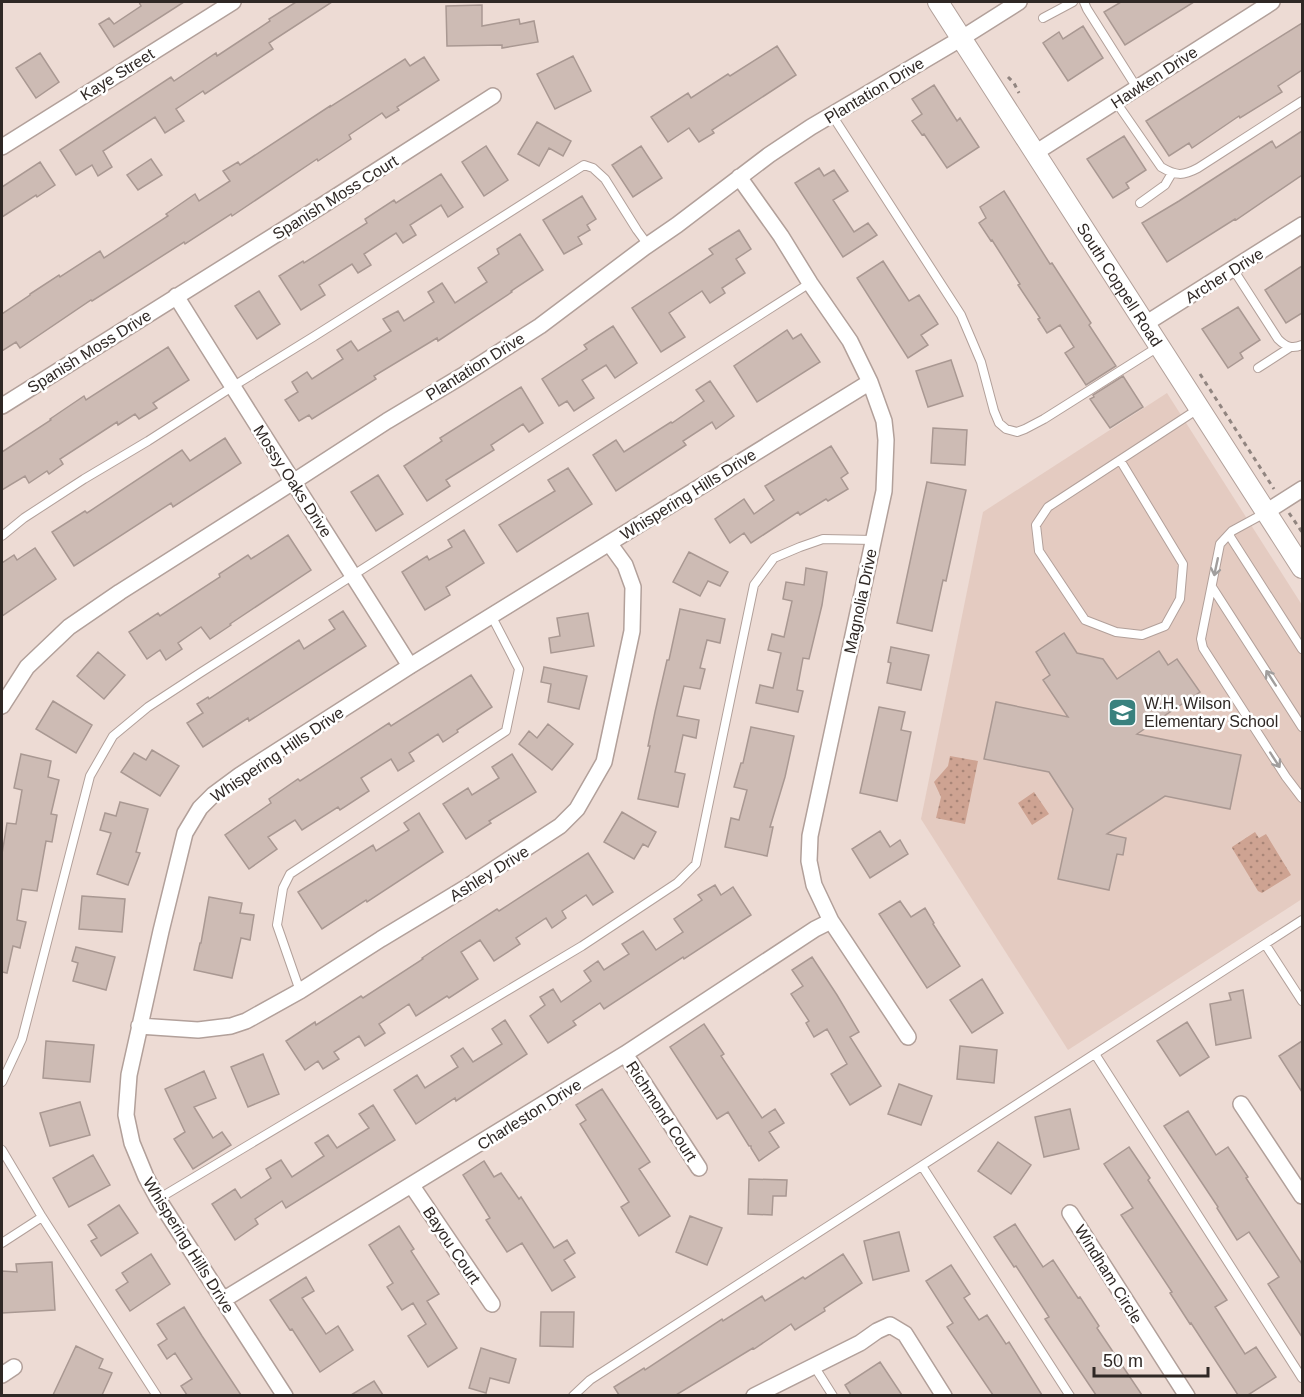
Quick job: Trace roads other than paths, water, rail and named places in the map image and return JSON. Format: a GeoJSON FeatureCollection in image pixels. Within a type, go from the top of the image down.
{"type":"FeatureCollection","features":[{"type":"Feature","properties":{"kind":"street","name":"Kaye Street"},"geometry":{"type":"LineString","coordinates":[[2,147],[233,2]]}},
{"type":"Feature","properties":{"kind":"street","name":"South Coppell Road"},"geometry":{"type":"LineString","coordinates":[[938,2],[1302,568]]}},
{"type":"Feature","properties":{"kind":"street","name":"Plantation Drive"},"geometry":{"type":"LineString","coordinates":[[2,706],[27,667],[69,627],[387,421],[540,326],[769,155],[1019,2]]}},
{"type":"Feature","properties":{"kind":"street","name":"Hawken Drive"},"geometry":{"type":"LineString","coordinates":[[1035,153],[1272,2]]}},
{"type":"Feature","properties":{"kind":"street","name":"Spanish Moss Court"},"geometry":{"type":"LineString","coordinates":[[176,296],[493,96]]}},
{"type":"Feature","properties":{"kind":"street","name":"Magnolia Drive"},"geometry":{"type":"LineString","coordinates":[[739,177],[781,236],[849,341],[870,382],[884,421],[886,440],[884,491],[810,836],[809,861],[814,885],[831,921],[908,1036]]}},
{"type":"Feature","properties":{"kind":"street","name":"Archer Drive"},"geometry":{"type":"LineString","coordinates":[[1145,324],[1302,225]]}},
{"type":"Feature","properties":{"kind":"street","name":"Mossy Oaks Drive"},"geometry":{"type":"LineString","coordinates":[[176,296],[410,666]]}},
{"type":"Feature","properties":{"kind":"street","name":"Spanish Moss Drive"},"geometry":{"type":"LineString","coordinates":[[2,406],[176,296]]}},
{"type":"Feature","properties":{"kind":"street","name":"Whispering Hills Drive"},"geometry":{"type":"LineString","coordinates":[[285,1395],[146,1178],[132,1143],[126,1115],[129,1075],[185,833],[200,808],[240,775],[410,666],[870,382]]}},
{"type":"Feature","properties":{"kind":"street"},"geometry":{"type":"LineString","coordinates":[[1266,512],[1302,489]]}},
{"type":"Feature","properties":{"kind":"street","name":"Ashley Drive"},"geometry":{"type":"LineString","coordinates":[[140,1026],[198,1030],[231,1026],[246,1021],[300,991],[467,887],[560,826],[577,809],[604,762],[632,631],[633,587],[625,565],[609,543]]}},
{"type":"Feature","properties":{"kind":"street","name":"Charleston Drive"},"geometry":{"type":"LineString","coordinates":[[223,1300],[625,1054],[815,929],[831,921]]}},
{"type":"Feature","properties":{"kind":"street","name":"Richmond Court"},"geometry":{"type":"LineString","coordinates":[[625,1054],[699,1168]]}},
{"type":"Feature","properties":{"kind":"street"},"geometry":{"type":"LineString","coordinates":[[1241,1104],[1302,1196]]}},
{"type":"Feature","properties":{"kind":"street","name":"Bayou Court"},"geometry":{"type":"LineString","coordinates":[[412,1186],[492,1304]]}},
{"type":"Feature","properties":{"kind":"street","name":"Windham Circle"},"geometry":{"type":"LineString","coordinates":[[1070,1213],[1187,1395]]}},
{"type":"Feature","properties":{"kind":"street"},"geometry":{"type":"LineString","coordinates":[[754,1395],[890,1326],[904,1334],[944,1395]]}},
{"type":"Feature","properties":{"kind":"lane"},"geometry":{"type":"LineString","coordinates":[[1043,18],[1073,2]]}},
{"type":"Feature","properties":{"kind":"lane"},"geometry":{"type":"LineString","coordinates":[[1084,2],[1137,88]]}},
{"type":"Feature","properties":{"kind":"lane"},"geometry":{"type":"LineString","coordinates":[[1116,102],[1161,167],[1172,173],[1180,174],[1198,168],[1302,101]]}},
{"type":"Feature","properties":{"kind":"lane"},"geometry":{"type":"LineString","coordinates":[[832,115],[961,315],[981,362],[994,411],[999,423],[1006,429],[1017,432],[1044,419],[1160,346]]}},
{"type":"Feature","properties":{"kind":"lane"},"geometry":{"type":"LineString","coordinates":[[2,536],[24,518],[584,165],[593,168],[605,179],[648,245]]}},
{"type":"Feature","properties":{"kind":"lane"},"geometry":{"type":"LineString","coordinates":[[1140,203],[1165,185],[1172,173]]}},
{"type":"Feature","properties":{"kind":"lane"},"geometry":{"type":"LineString","coordinates":[[1233,269],[1283,345],[1289,348],[1302,345]]}},
{"type":"Feature","properties":{"kind":"lane"},"geometry":{"type":"LineString","coordinates":[[2,1082],[22,1039],[90,776],[113,736],[148,707],[810,283]]}},
{"type":"Feature","properties":{"kind":"lane"},"geometry":{"type":"LineString","coordinates":[[1258,368],[1289,348]]}},
{"type":"Feature","properties":{"kind":"lane"},"geometry":{"type":"LineString","coordinates":[[1120,460],[1184,564],[1180,599],[1165,626],[1142,635],[1116,632],[1085,620],[1039,551],[1036,525],[1048,507],[1120,460],[1200,408]]}},
{"type":"Feature","properties":{"kind":"lane"},"geometry":{"type":"LineString","coordinates":[[1266,512],[1232,531],[1221,544],[1201,639],[1203,648],[1302,798]]}},
{"type":"Feature","properties":{"kind":"lane"},"geometry":{"type":"LineString","coordinates":[[1229,535],[1302,649]]}},
{"type":"Feature","properties":{"kind":"lane"},"geometry":{"type":"LineString","coordinates":[[158,1199],[572,952],[677,883],[696,864],[754,585],[774,558],[800,547],[824,539],[873,540]]}},
{"type":"Feature","properties":{"kind":"lane"},"geometry":{"type":"LineString","coordinates":[[1212,587],[1302,727]]}},
{"type":"Feature","properties":{"kind":"lane"},"geometry":{"type":"LineString","coordinates":[[300,991],[277,925],[283,888],[290,873],[506,731],[519,669],[492,617]]}},
{"type":"Feature","properties":{"kind":"lane"},"geometry":{"type":"LineString","coordinates":[[573,1395],[590,1380],[1302,920]]}},
{"type":"Feature","properties":{"kind":"lane"},"geometry":{"type":"LineString","coordinates":[[1265,944],[1302,1001]]}},
{"type":"Feature","properties":{"kind":"lane"},"geometry":{"type":"LineString","coordinates":[[1095,1054],[1302,1378]]}},
{"type":"Feature","properties":{"kind":"lane"},"geometry":{"type":"LineString","coordinates":[[2,1150],[42,1217],[157,1395]]}},
{"type":"Feature","properties":{"kind":"lane"},"geometry":{"type":"LineString","coordinates":[[922,1166],[1070,1395]]}},
{"type":"Feature","properties":{"kind":"lane"},"geometry":{"type":"LineString","coordinates":[[2,1243],[42,1217]]}},
{"type":"Feature","properties":{"kind":"lane"},"geometry":{"type":"LineString","coordinates":[[814,1366],[833,1395]]}},
{"type":"Feature","properties":{"kind":"place","name":"W.H. Wilson Elementary School"},"geometry":{"type":"Point","coordinates":[1123,712]}}]}
